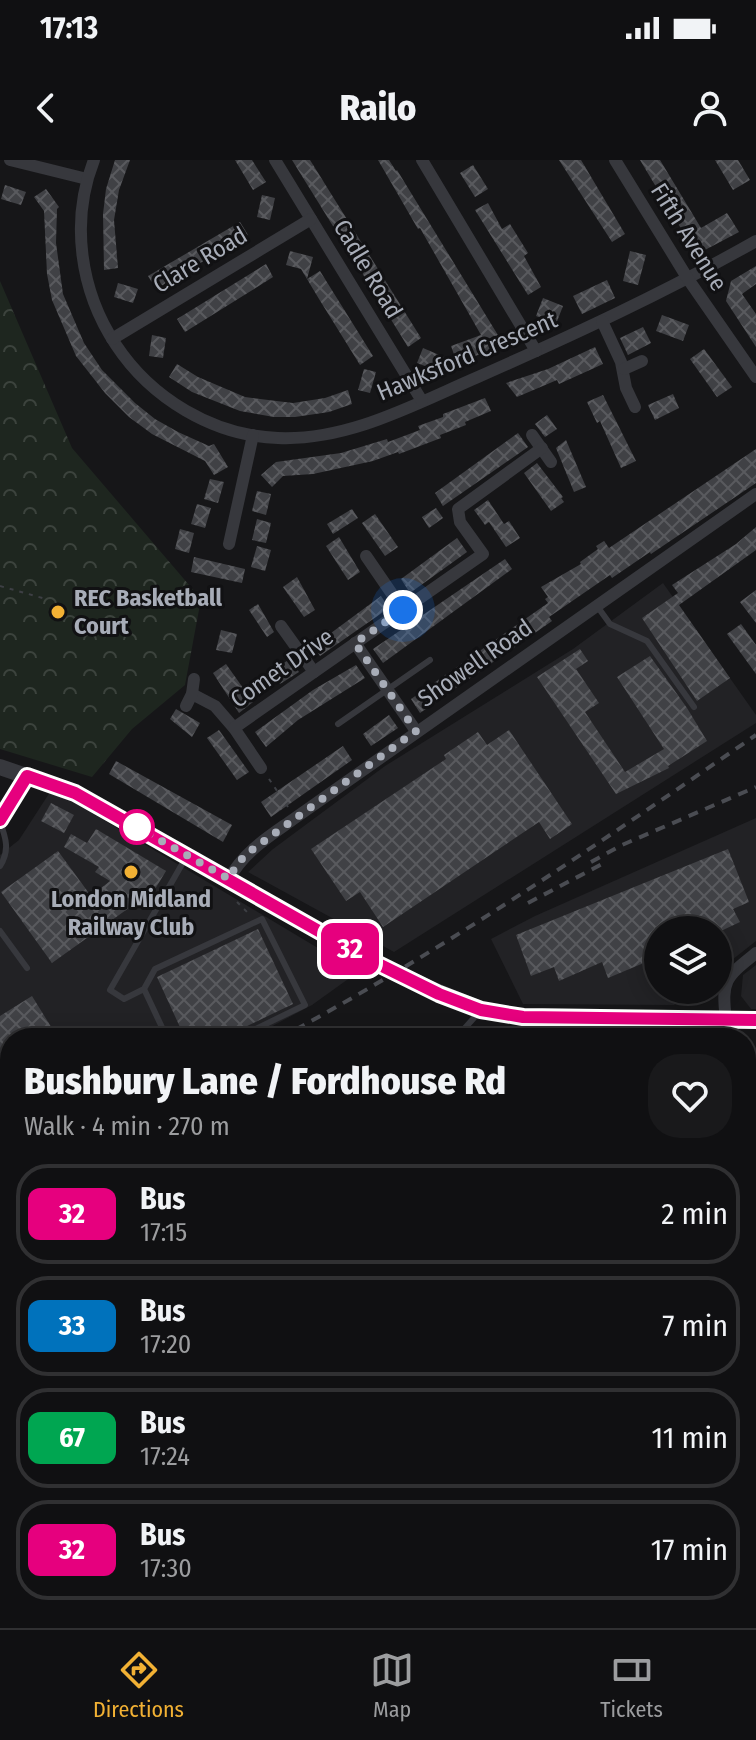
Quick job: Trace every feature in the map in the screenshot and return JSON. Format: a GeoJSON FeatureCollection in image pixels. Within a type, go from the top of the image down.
{"type":"FeatureCollection","features":[{"type":"Feature","properties":{"kind":"street"},"geometry":{"type":"LineString","coordinates":[[10,160],[87,179]]}},
{"type":"Feature","properties":{"kind":"street","name":"Hawksford Crescent"},"geometry":{"type":"LineString","coordinates":[[94,160],[82,209],[82,256],[92,297],[126,361],[173,404],[225,429],[276,438],[332,434],[422,401],[602,321],[756,241]]}},
{"type":"Feature","properties":{"kind":"street","name":"Cadle Road"},"geometry":{"type":"LineString","coordinates":[[275,160],[422,401]]}},
{"type":"Feature","properties":{"kind":"street"},"geometry":{"type":"LineString","coordinates":[[422,160],[536,351]]}},
{"type":"Feature","properties":{"kind":"street","name":"Fifth Avenue"},"geometry":{"type":"LineString","coordinates":[[615,160],[688,279],[756,377]]}},
{"type":"Feature","properties":{"kind":"street","name":"Clare Road"},"geometry":{"type":"LineString","coordinates":[[112,339],[311,219]]}},
{"type":"Feature","properties":{"kind":"street"},"geometry":{"type":"LineString","coordinates":[[602,321],[624,369],[626,388],[635,407]]}},
{"type":"Feature","properties":{"kind":"street"},"geometry":{"type":"LineString","coordinates":[[624,369],[642,361]]}},
{"type":"Feature","properties":{"kind":"street"},"geometry":{"type":"LineString","coordinates":[[229,544],[253,435]]}},
{"type":"Feature","properties":{"kind":"street"},"geometry":{"type":"LineString","coordinates":[[532,435],[551,462]]}},
{"type":"Feature","properties":{"kind":"street","name":"Comet Drive"},"geometry":{"type":"LineString","coordinates":[[234,728],[483,554],[460,522],[458,509],[542,448]]}},
{"type":"Feature","properties":{"kind":"street","name":"Showell Road"},"geometry":{"type":"LineString","coordinates":[[229,879],[237,864],[249,852],[295,818],[756,494]]}},
{"type":"Feature","properties":{"kind":"street"},"geometry":{"type":"LineString","coordinates":[[366,556],[403,610]]}},
{"type":"Feature","properties":{"kind":"street"},"geometry":{"type":"LineString","coordinates":[[281,626],[314,672]]}},
{"type":"Feature","properties":{"kind":"street","name":"Comet Drive"},"geometry":{"type":"LineString","coordinates":[[355,643],[416,731]]}},
{"type":"Feature","properties":{"kind":"street","name":"Comet Drive"},"geometry":{"type":"LineString","coordinates":[[194,679],[189,700],[215,706],[261,768]]}},
{"type":"Feature","properties":{"kind":"street"},"geometry":{"type":"LineString","coordinates":[[0,767],[75,793],[370,960],[481,1010],[523,1017],[756,1020]]}},
{"type":"Feature","properties":{"kind":"street"},"geometry":{"type":"LineString","coordinates":[[0,821],[27,776]]}},
{"type":"Feature","properties":{"kind":"street"},"geometry":{"type":"LineString","coordinates":[[726,1019],[722,993],[731,972],[756,953]]}},
{"type":"Feature","properties":{"kind":"lane"},"geometry":{"type":"LineString","coordinates":[[597,606],[610,624],[647,641],[694,707]]}},
{"type":"Feature","properties":{"kind":"lane"},"geometry":{"type":"LineString","coordinates":[[338,724],[430,660]]}},
{"type":"Feature","properties":{"kind":"lane"},"geometry":{"type":"LineString","coordinates":[[0,821],[7,842],[0,866]]}},
{"type":"Feature","properties":{"kind":"lane"},"geometry":{"type":"LineString","coordinates":[[187,856],[110,990],[124,999],[144,989],[155,969],[262,919],[305,1005],[258,1028]]}},
{"type":"Feature","properties":{"kind":"lane"},"geometry":{"type":"LineString","coordinates":[[0,931],[27,968]]}},
{"type":"Feature","properties":{"kind":"lane"},"geometry":{"type":"LineString","coordinates":[[144,989],[162,1028]]}},
{"type":"Feature","properties":{"kind":"lane"},"geometry":{"type":"LineString","coordinates":[[465,1028],[481,1010]]}},
{"type":"Feature","properties":{"kind":"lane"},"geometry":{"type":"LineString","coordinates":[[684,1028],[688,1020]]}},
{"type":"Feature","properties":{"kind":"path"},"geometry":{"type":"LineString","coordinates":[[0,586],[46,599]]}},
{"type":"Feature","properties":{"kind":"path"},"geometry":{"type":"LineString","coordinates":[[261,768],[295,818]]}},
{"type":"Feature","properties":{"kind":"shaded area"},"geometry":{"type":"Polygon","coordinates":[[[663,583],[756,715],[756,723],[394,952],[248,872],[273,849],[385,766],[573,649],[663,583]]]}},
{"type":"Feature","properties":{"kind":"shaded area"},"geometry":{"type":"Polygon","coordinates":[[[52,789],[358,972],[312,1005],[269,1028],[0,1028],[0,855],[19,840],[52,789]]]}},
{"type":"Feature","properties":{"kind":"shaded area"},"geometry":{"type":"Polygon","coordinates":[[[756,818],[756,941],[732,960],[732,916],[644,916],[644,1004],[674,1005],[523,1004],[491,939],[535,916],[756,818]]]}},
{"type":"Feature","properties":{"kind":"shaded area"},"geometry":{"type":"Polygon","coordinates":[[[756,965],[756,1009],[751,1009],[741,996],[743,975],[756,965]]]}},
{"type":"Feature","properties":{"kind":"green space"},"geometry":{"type":"Polygon","coordinates":[[[0,281],[72,448],[201,599],[185,685],[132,729],[92,777],[0,749],[0,281]]]}},
{"type":"Feature","properties":{"kind":"building"},"geometry":{"type":"Polygon","coordinates":[[[115,160],[130,160],[119,190],[114,220],[118,268],[104,270],[103,214],[106,189],[115,160]]]}},
{"type":"Feature","properties":{"kind":"building"},"geometry":{"type":"Polygon","coordinates":[[[235,160],[252,160],[266,182],[253,190],[235,160]]]}},
{"type":"Feature","properties":{"kind":"building"},"geometry":{"type":"Polygon","coordinates":[[[292,160],[310,160],[421,338],[408,347],[292,160]]]}},
{"type":"Feature","properties":{"kind":"building"},"geometry":{"type":"Polygon","coordinates":[[[378,160],[389,160],[397,170],[504,345],[457,363],[451,346],[481,335],[378,160]]]}},
{"type":"Feature","properties":{"kind":"building"},"geometry":{"type":"Polygon","coordinates":[[[559,160],[581,160],[625,234],[612,242],[559,160]]]}},
{"type":"Feature","properties":{"kind":"building"},"geometry":{"type":"Polygon","coordinates":[[[640,160],[660,160],[701,228],[727,213],[739,232],[703,251],[692,247],[640,160]]]}},
{"type":"Feature","properties":{"kind":"building"},"geometry":{"type":"Polygon","coordinates":[[[715,160],[738,160],[750,180],[733,190],[715,160]]]}},
{"type":"Feature","properties":{"kind":"building"},"geometry":{"type":"Polygon","coordinates":[[[473,165],[488,189],[475,197],[460,173],[473,165]]]}},
{"type":"Feature","properties":{"kind":"building"},"geometry":{"type":"Polygon","coordinates":[[[5,185],[26,192],[21,205],[1,199],[5,185]]]}},
{"type":"Feature","properties":{"kind":"building"},"geometry":{"type":"Polygon","coordinates":[[[46,189],[59,207],[56,243],[63,294],[84,343],[102,370],[135,403],[178,432],[209,446],[214,444],[228,467],[214,475],[205,461],[152,434],[105,393],[76,356],[52,300],[47,274],[44,211],[34,197],[46,189]]]}},
{"type":"Feature","properties":{"kind":"building"},"geometry":{"type":"Polygon","coordinates":[[[262,195],[275,198],[270,220],[257,217],[262,195]]]}},
{"type":"Feature","properties":{"kind":"building"},"geometry":{"type":"Polygon","coordinates":[[[488,203],[502,229],[510,224],[528,253],[524,256],[541,287],[528,295],[475,210],[488,203]]]}},
{"type":"Feature","properties":{"kind":"building"},"geometry":{"type":"Polygon","coordinates":[[[240,222],[248,235],[156,289],[148,276],[240,222]]]}},
{"type":"Feature","properties":{"kind":"building"},"geometry":{"type":"Polygon","coordinates":[[[290,251],[313,257],[307,279],[301,269],[286,265],[290,251]]]}},
{"type":"Feature","properties":{"kind":"building"},"geometry":{"type":"Polygon","coordinates":[[[630,251],[646,255],[638,285],[623,281],[630,251]]]}},
{"type":"Feature","properties":{"kind":"building"},"geometry":{"type":"Polygon","coordinates":[[[266,264],[273,277],[185,332],[177,319],[266,264]]]}},
{"type":"Feature","properties":{"kind":"building"},"geometry":{"type":"Polygon","coordinates":[[[756,266],[756,284],[742,294],[756,314],[756,347],[726,301],[731,281],[756,266]]]}},
{"type":"Feature","properties":{"kind":"building"},"geometry":{"type":"Polygon","coordinates":[[[320,271],[373,356],[360,365],[307,279],[320,271]]]}},
{"type":"Feature","properties":{"kind":"building"},"geometry":{"type":"Polygon","coordinates":[[[607,280],[615,298],[582,314],[573,296],[607,280]]]}},
{"type":"Feature","properties":{"kind":"building"},"geometry":{"type":"Polygon","coordinates":[[[118,283],[138,289],[133,303],[114,297],[118,283]]]}},
{"type":"Feature","properties":{"kind":"building"},"geometry":{"type":"Polygon","coordinates":[[[543,298],[563,306],[556,324],[536,316],[543,298]]]}},
{"type":"Feature","properties":{"kind":"building"},"geometry":{"type":"Polygon","coordinates":[[[662,315],[689,325],[683,341],[656,331],[662,315]]]}},
{"type":"Feature","properties":{"kind":"building"},"geometry":{"type":"Polygon","coordinates":[[[643,327],[651,343],[628,355],[620,338],[643,327]]]}},
{"type":"Feature","properties":{"kind":"building"},"geometry":{"type":"Polygon","coordinates":[[[152,335],[166,338],[163,358],[149,356],[152,335]]]}},
{"type":"Feature","properties":{"kind":"building"},"geometry":{"type":"Polygon","coordinates":[[[595,347],[603,364],[559,384],[557,380],[517,397],[506,383],[548,369],[595,347]]]}},
{"type":"Feature","properties":{"kind":"building"},"geometry":{"type":"Polygon","coordinates":[[[423,348],[444,357],[438,371],[417,363],[423,348]]]}},
{"type":"Feature","properties":{"kind":"building"},"geometry":{"type":"Polygon","coordinates":[[[704,349],[732,387],[717,397],[690,359],[704,349]]]}},
{"type":"Feature","properties":{"kind":"building"},"geometry":{"type":"Polygon","coordinates":[[[177,364],[198,377],[245,397],[293,403],[325,398],[348,390],[352,404],[329,412],[295,417],[240,411],[192,392],[169,377],[177,364]]]}},
{"type":"Feature","properties":{"kind":"building"},"geometry":{"type":"Polygon","coordinates":[[[364,369],[376,372],[370,393],[358,390],[364,369]]]}},
{"type":"Feature","properties":{"kind":"building"},"geometry":{"type":"Polygon","coordinates":[[[673,394],[679,408],[655,420],[648,405],[673,394]]]}},
{"type":"Feature","properties":{"kind":"building"},"geometry":{"type":"Polygon","coordinates":[[[603,395],[636,461],[621,468],[600,421],[597,423],[587,402],[603,395]]]}},
{"type":"Feature","properties":{"kind":"building"},"geometry":{"type":"Polygon","coordinates":[[[485,398],[491,411],[440,435],[441,438],[399,454],[313,474],[283,476],[272,487],[261,475],[276,462],[341,453],[387,439],[388,442],[420,430],[418,426],[443,417],[443,414],[485,398]]]}},
{"type":"Feature","properties":{"kind":"building"},"geometry":{"type":"Polygon","coordinates":[[[547,415],[557,429],[545,437],[535,424],[547,415]]]}},
{"type":"Feature","properties":{"kind":"building"},"geometry":{"type":"Polygon","coordinates":[[[518,433],[528,447],[443,506],[435,493],[518,433]]]}},
{"type":"Feature","properties":{"kind":"building"},"geometry":{"type":"Polygon","coordinates":[[[566,440],[586,487],[574,492],[556,448],[566,440]]]}},
{"type":"Feature","properties":{"kind":"building"},"geometry":{"type":"Polygon","coordinates":[[[756,449],[756,483],[651,554],[612,578],[610,575],[549,617],[552,621],[420,713],[411,699],[548,603],[545,599],[548,597],[541,587],[581,564],[598,549],[596,546],[604,541],[609,548],[756,449]]]}},
{"type":"Feature","properties":{"kind":"building"},"geometry":{"type":"Polygon","coordinates":[[[537,463],[563,497],[564,502],[551,511],[524,473],[537,463]]]}},
{"type":"Feature","properties":{"kind":"building"},"geometry":{"type":"Polygon","coordinates":[[[210,479],[224,482],[218,503],[204,499],[210,479]]]}},
{"type":"Feature","properties":{"kind":"building"},"geometry":{"type":"Polygon","coordinates":[[[257,491],[271,494],[266,515],[252,511],[257,491]]]}},
{"type":"Feature","properties":{"kind":"building"},"geometry":{"type":"Polygon","coordinates":[[[488,500],[504,524],[509,521],[520,538],[506,547],[489,522],[485,525],[474,510],[488,500]]]}},
{"type":"Feature","properties":{"kind":"building"},"geometry":{"type":"Polygon","coordinates":[[[197,504],[211,508],[205,528],[191,524],[197,504]]]}},
{"type":"Feature","properties":{"kind":"building"},"geometry":{"type":"Polygon","coordinates":[[[436,508],[443,518],[429,528],[422,517],[436,508]]]}},
{"type":"Feature","properties":{"kind":"building"},"geometry":{"type":"Polygon","coordinates":[[[352,509],[358,518],[333,534],[327,524],[352,509]]]}},
{"type":"Feature","properties":{"kind":"building"},"geometry":{"type":"Polygon","coordinates":[[[375,514],[398,547],[385,556],[362,523],[375,514]]]}},
{"type":"Feature","properties":{"kind":"building"},"geometry":{"type":"Polygon","coordinates":[[[257,519],[271,523],[266,543],[252,540],[257,519]]]}},
{"type":"Feature","properties":{"kind":"building"},"geometry":{"type":"Polygon","coordinates":[[[756,527],[756,550],[679,605],[730,678],[697,701],[642,618],[678,593],[672,585],[736,544],[756,527]]]}},
{"type":"Feature","properties":{"kind":"building"},"geometry":{"type":"Polygon","coordinates":[[[180,529],[194,533],[189,553],[175,549],[180,529]]]}},
{"type":"Feature","properties":{"kind":"building"},"geometry":{"type":"Polygon","coordinates":[[[339,537],[360,572],[348,580],[326,546],[339,537]]]}},
{"type":"Feature","properties":{"kind":"building"},"geometry":{"type":"Polygon","coordinates":[[[457,538],[467,552],[410,593],[401,579],[457,538]]]}},
{"type":"Feature","properties":{"kind":"building"},"geometry":{"type":"Polygon","coordinates":[[[257,546],[271,550],[265,571],[251,567],[257,546]]]}},
{"type":"Feature","properties":{"kind":"building"},"geometry":{"type":"Polygon","coordinates":[[[194,557],[245,569],[242,583],[191,572],[194,557]]]}},
{"type":"Feature","properties":{"kind":"building"},"geometry":{"type":"Polygon","coordinates":[[[505,559],[512,569],[383,663],[373,649],[505,559]]]}},
{"type":"Feature","properties":{"kind":"building"},"geometry":{"type":"Polygon","coordinates":[[[297,577],[315,610],[304,617],[283,587],[297,577]]]}},
{"type":"Feature","properties":{"kind":"building"},"geometry":{"type":"Polygon","coordinates":[[[756,590],[756,623],[740,602],[756,590]]]}},
{"type":"Feature","properties":{"kind":"building"},"geometry":{"type":"Polygon","coordinates":[[[381,596],[389,608],[320,656],[311,642],[329,630],[331,633],[381,596]]]}},
{"type":"Feature","properties":{"kind":"building"},"geometry":{"type":"Polygon","coordinates":[[[258,604],[274,632],[267,637],[249,610],[258,604]]]}},
{"type":"Feature","properties":{"kind":"building"},"geometry":{"type":"Polygon","coordinates":[[[741,624],[756,645],[756,674],[727,634],[741,624]]]}},
{"type":"Feature","properties":{"kind":"building"},"geometry":{"type":"Polygon","coordinates":[[[221,630],[237,634],[232,653],[216,650],[221,630]]]}},
{"type":"Feature","properties":{"kind":"building"},"geometry":{"type":"Polygon","coordinates":[[[580,649],[588,661],[576,669],[599,703],[585,712],[625,772],[664,749],[617,677],[650,656],[707,741],[669,768],[616,794],[537,677],[580,649]]]}},
{"type":"Feature","properties":{"kind":"building"},"geometry":{"type":"Polygon","coordinates":[[[290,659],[299,672],[280,684],[271,671],[290,659]]]}},
{"type":"Feature","properties":{"kind":"building"},"geometry":{"type":"Polygon","coordinates":[[[226,664],[253,702],[239,713],[213,673],[226,664]]]}},
{"type":"Feature","properties":{"kind":"building"},"geometry":{"type":"Polygon","coordinates":[[[356,665],[365,678],[298,720],[266,747],[255,732],[313,690],[356,665]]]}},
{"type":"Feature","properties":{"kind":"building"},"geometry":{"type":"Polygon","coordinates":[[[176,709],[200,723],[192,737],[170,719],[176,709]]]}},
{"type":"Feature","properties":{"kind":"building"},"geometry":{"type":"Polygon","coordinates":[[[389,715],[398,728],[371,746],[363,734],[389,715]]]}},
{"type":"Feature","properties":{"kind":"building"},"geometry":{"type":"Polygon","coordinates":[[[219,730],[249,772],[237,780],[207,738],[219,730]]]}},
{"type":"Feature","properties":{"kind":"building"},"geometry":{"type":"Polygon","coordinates":[[[509,730],[572,824],[550,839],[539,822],[383,927],[360,892],[346,901],[311,849],[446,759],[444,755],[478,732],[487,745],[509,730]]]}},
{"type":"Feature","properties":{"kind":"building"},"geometry":{"type":"Polygon","coordinates":[[[343,746],[352,760],[271,817],[261,802],[343,746]]]}},
{"type":"Feature","properties":{"kind":"building"},"geometry":{"type":"Polygon","coordinates":[[[116,761],[232,825],[223,842],[109,774],[116,761]]]}},
{"type":"Feature","properties":{"kind":"building"},"geometry":{"type":"Polygon","coordinates":[[[51,803],[74,815],[64,833],[41,821],[51,803]]]}},
{"type":"Feature","properties":{"kind":"building"},"geometry":{"type":"Polygon","coordinates":[[[96,829],[166,871],[146,904],[140,900],[52,963],[1,892],[58,851],[91,896],[110,881],[95,872],[99,867],[64,847],[71,834],[87,843],[96,829]]]}},
{"type":"Feature","properties":{"kind":"building"},"geometry":{"type":"Polygon","coordinates":[[[728,849],[749,902],[733,909],[740,922],[732,926],[732,916],[644,916],[644,963],[608,978],[602,962],[559,981],[554,967],[531,976],[516,935],[728,849]]]}},
{"type":"Feature","properties":{"kind":"building"},"geometry":{"type":"Polygon","coordinates":[[[258,929],[293,1004],[243,1028],[180,1028],[157,977],[258,929]]]}},
{"type":"Feature","properties":{"kind":"building"},"geometry":{"type":"Polygon","coordinates":[[[32,996],[52,1028],[0,1028],[0,1016],[32,996]]]}},
{"type":"Feature","properties":{"kind":"railway"},"geometry":{"type":"LineString","coordinates":[[298,1028],[463,931],[756,735]]}},
{"type":"Feature","properties":{"kind":"railway"},"geometry":{"type":"LineString","coordinates":[[591,862],[622,845],[756,787]]}},
{"type":"Feature","properties":{"kind":"railway"},"geometry":{"type":"LineString","coordinates":[[528,903],[606,862]]}},
{"type":"Feature","properties":{"kind":"bus line","name":"32"},"geometry":{"type":"LineString","coordinates":[[0,820],[27,776],[75,793],[370,960],[439,994],[485,1011],[523,1017],[756,1020]]}},
{"type":"Feature","properties":{"kind":"place","name":"REC Basketball Court"},"geometry":{"type":"Point","coordinates":[58,612]}},
{"type":"Feature","properties":{"kind":"place","name":"London Midland Railway Club"},"geometry":{"type":"Point","coordinates":[131,872]}},
{"type":"Feature","properties":{"kind":"route"},"geometry":{"type":"LineString","coordinates":[[137,827],[229,879],[237,864],[249,852],[416,731],[355,643],[403,610]]}}]}
